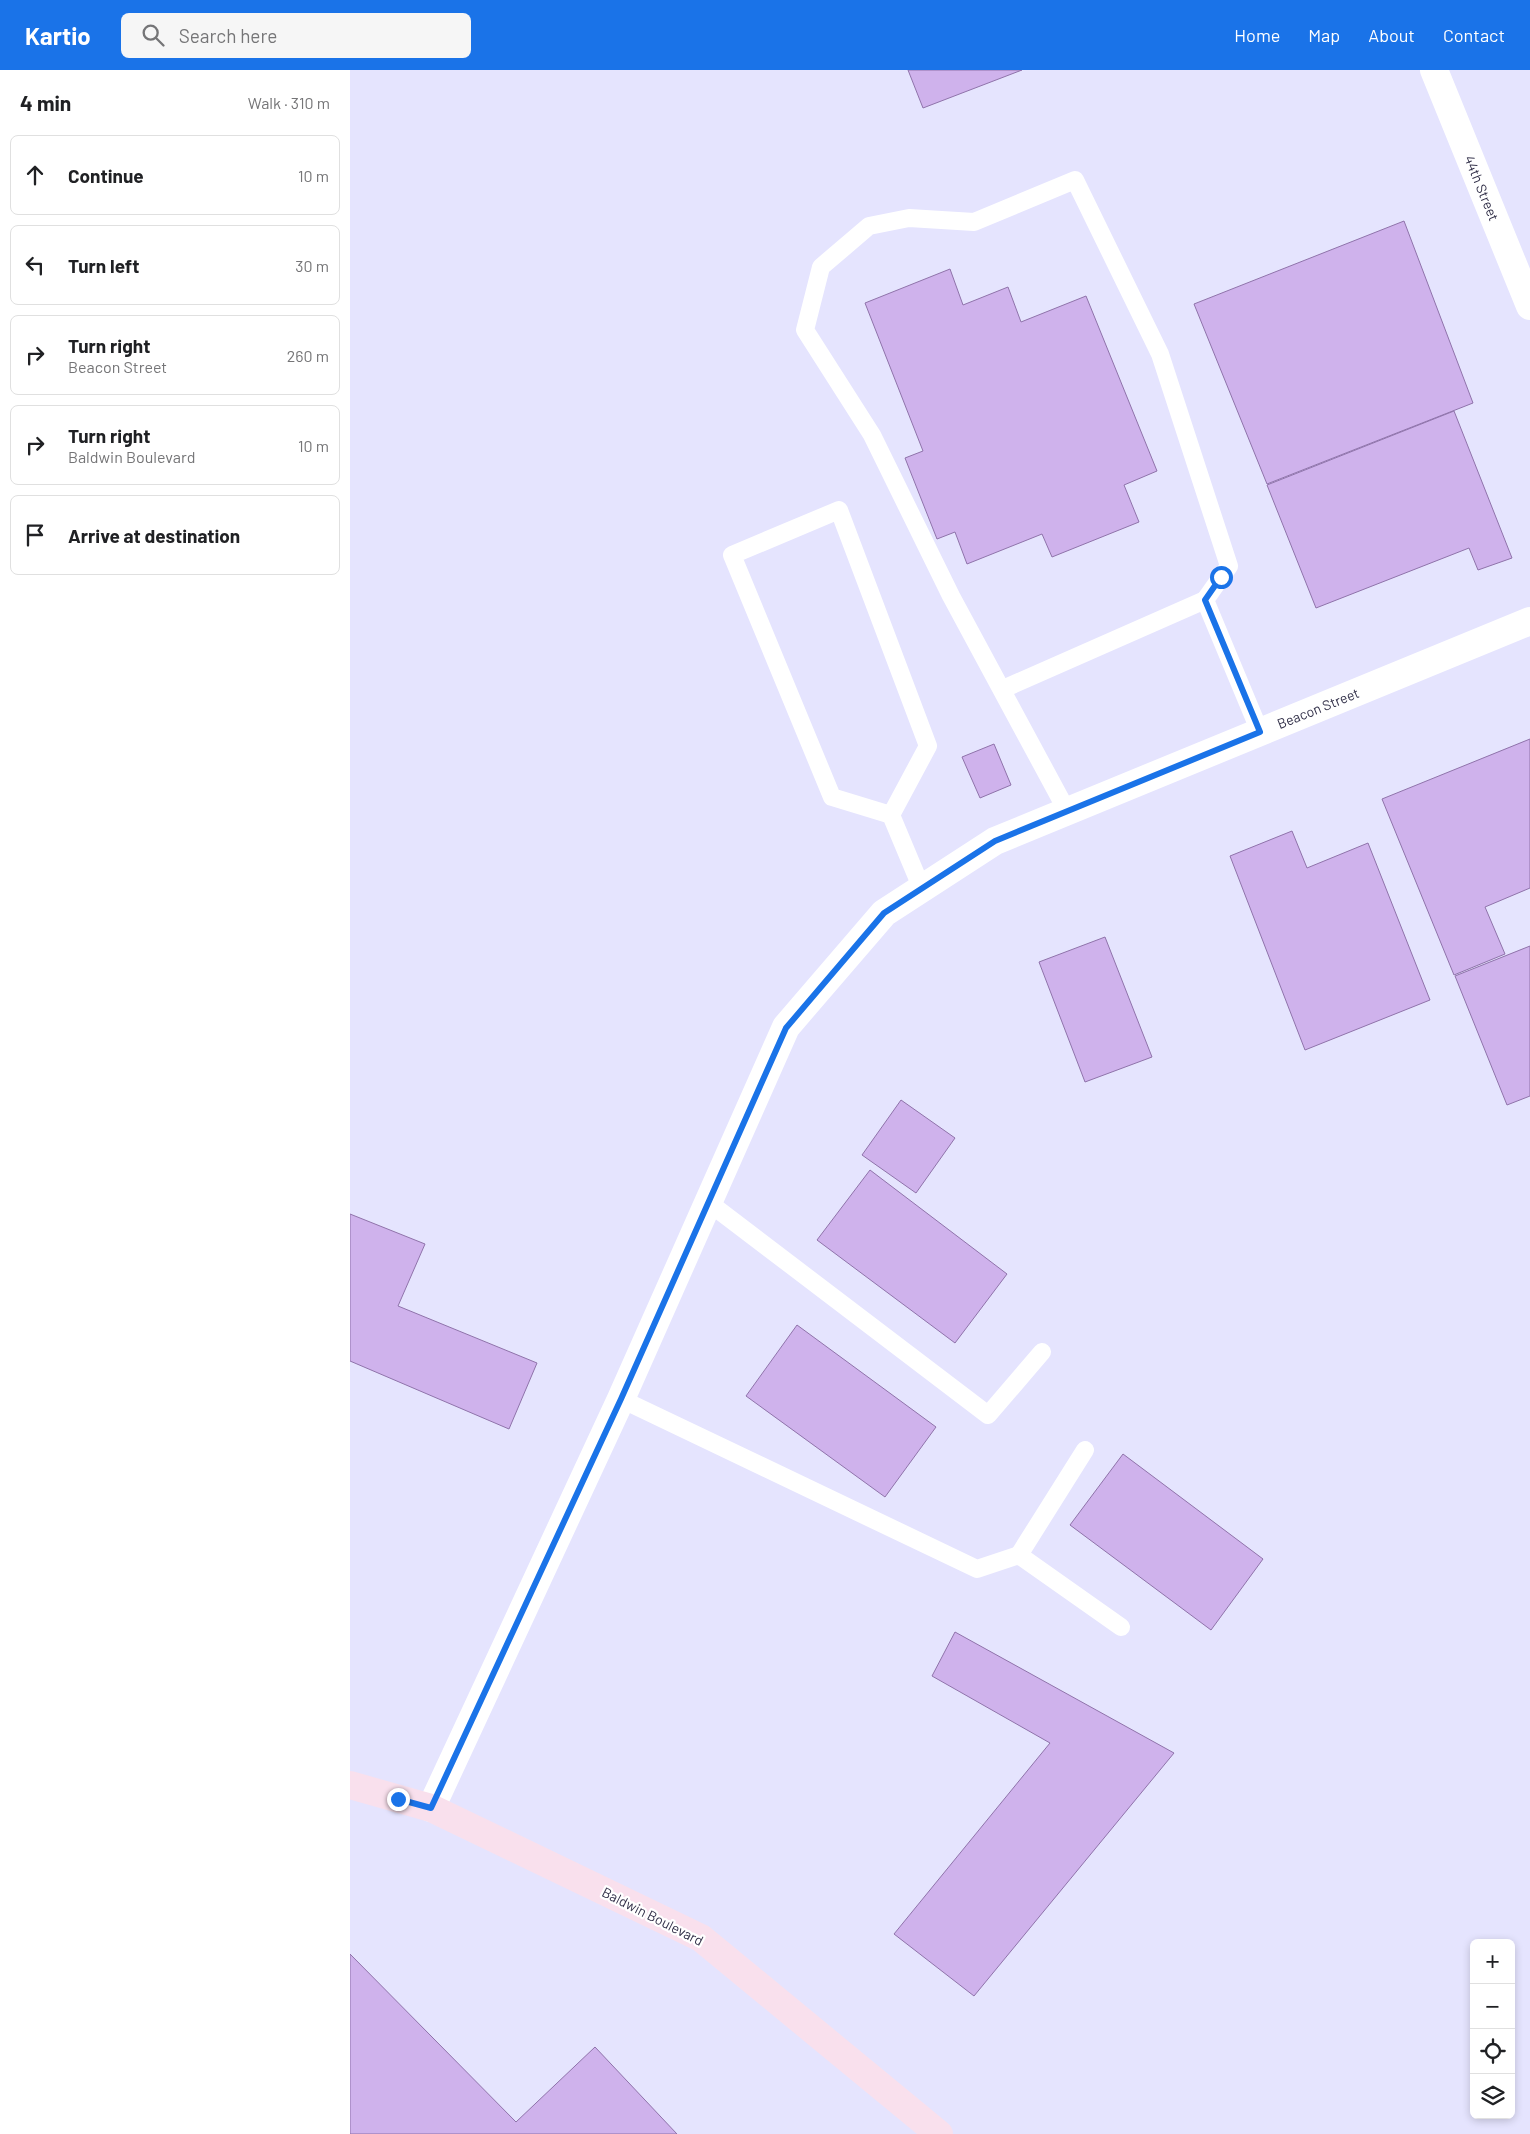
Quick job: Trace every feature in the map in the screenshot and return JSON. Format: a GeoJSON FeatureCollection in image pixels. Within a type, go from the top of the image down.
{"type":"FeatureCollection","features":[{"type":"Feature","properties":{"kind":"main road","name":"Baldwin Boulevard"},"geometry":{"type":"LineString","coordinates":[[350,1785],[431,1808],[701,1938],[939,2134]]}},
{"type":"Feature","properties":{"kind":"street","name":"44th Street"},"geometry":{"type":"LineString","coordinates":[[1434,70],[1530,306]]}},
{"type":"Feature","properties":{"kind":"street","name":"Beacon Street"},"geometry":{"type":"LineString","coordinates":[[431,1808],[621,1399],[786,1028],[884,913],[995,841],[1530,621]]}},
{"type":"Feature","properties":{"kind":"lane"},"geometry":{"type":"LineString","coordinates":[[1003,689],[1205,600],[1229,566],[1160,354],[1075,180],[974,222],[909,218],[869,226],[820,266],[806,330],[872,435],[951,596],[1068,811]]}},
{"type":"Feature","properties":{"kind":"lane"},"geometry":{"type":"LineString","coordinates":[[839,510],[928,746],[891,815],[832,797],[732,555],[839,510]]}},
{"type":"Feature","properties":{"kind":"lane"},"geometry":{"type":"LineString","coordinates":[[1205,600],[1260,732]]}},
{"type":"Feature","properties":{"kind":"lane"},"geometry":{"type":"LineString","coordinates":[[891,815],[922,889]]}},
{"type":"Feature","properties":{"kind":"lane"},"geometry":{"type":"LineString","coordinates":[[708,1202],[988,1414],[1042,1352]]}},
{"type":"Feature","properties":{"kind":"lane"},"geometry":{"type":"LineString","coordinates":[[621,1399],[977,1569],[1020,1555],[1085,1450]]}},
{"type":"Feature","properties":{"kind":"lane"},"geometry":{"type":"LineString","coordinates":[[1020,1555],[1121,1627]]}},
{"type":"Feature","properties":{"kind":"building"},"geometry":{"type":"Polygon","coordinates":[[[908,70],[1022,70],[923,108],[908,70]]]}},
{"type":"Feature","properties":{"kind":"building"},"geometry":{"type":"Polygon","coordinates":[[[1404,221],[1473,403],[1267,484],[1194,304],[1404,221]]]}},
{"type":"Feature","properties":{"kind":"building"},"geometry":{"type":"Polygon","coordinates":[[[950,269],[963,305],[1008,287],[1021,322],[1086,296],[1157,471],[1124,485],[1139,522],[1052,557],[1042,534],[967,564],[955,532],[937,539],[905,458],[923,451],[865,303],[950,269]]]}},
{"type":"Feature","properties":{"kind":"building"},"geometry":{"type":"Polygon","coordinates":[[[1454,411],[1512,558],[1478,570],[1469,548],[1316,608],[1267,485],[1454,411]]]}},
{"type":"Feature","properties":{"kind":"building"},"geometry":{"type":"Polygon","coordinates":[[[1530,739],[1530,888],[1485,907],[1505,954],[1454,975],[1382,799],[1530,739]]]}},
{"type":"Feature","properties":{"kind":"building"},"geometry":{"type":"Polygon","coordinates":[[[994,744],[1011,785],[980,798],[962,757],[994,744]]]}},
{"type":"Feature","properties":{"kind":"building"},"geometry":{"type":"Polygon","coordinates":[[[1292,831],[1307,868],[1368,843],[1430,1000],[1305,1050],[1230,856],[1292,831]]]}},
{"type":"Feature","properties":{"kind":"building"},"geometry":{"type":"Polygon","coordinates":[[[1105,937],[1152,1057],[1085,1082],[1039,962],[1105,937]]]}},
{"type":"Feature","properties":{"kind":"building"},"geometry":{"type":"Polygon","coordinates":[[[1530,946],[1530,1096],[1507,1105],[1455,976],[1530,946]]]}},
{"type":"Feature","properties":{"kind":"building"},"geometry":{"type":"Polygon","coordinates":[[[901,1100],[955,1138],[916,1193],[862,1155],[901,1100]]]}},
{"type":"Feature","properties":{"kind":"building"},"geometry":{"type":"Polygon","coordinates":[[[870,1170],[1007,1274],[955,1343],[817,1240],[870,1170]]]}},
{"type":"Feature","properties":{"kind":"building"},"geometry":{"type":"Polygon","coordinates":[[[350,1214],[425,1244],[398,1306],[537,1363],[509,1429],[350,1361],[350,1214]]]}},
{"type":"Feature","properties":{"kind":"building"},"geometry":{"type":"Polygon","coordinates":[[[797,1325],[936,1427],[885,1497],[746,1396],[797,1325]]]}},
{"type":"Feature","properties":{"kind":"building"},"geometry":{"type":"Polygon","coordinates":[[[1123,1454],[1263,1559],[1211,1630],[1070,1525],[1123,1454]]]}},
{"type":"Feature","properties":{"kind":"building"},"geometry":{"type":"Polygon","coordinates":[[[955,1632],[1174,1753],[974,1996],[894,1934],[1050,1743],[932,1676],[955,1632]]]}},
{"type":"Feature","properties":{"kind":"building"},"geometry":{"type":"Polygon","coordinates":[[[350,1954],[516,2122],[595,2047],[677,2134],[350,2134],[350,1954]]]}},
{"type":"Feature","properties":{"kind":"route"},"geometry":{"type":"LineString","coordinates":[[398,1799],[431,1808],[621,1399],[786,1028],[884,913],[995,841],[1260,732],[1205,600],[1221,577]]}}]}
